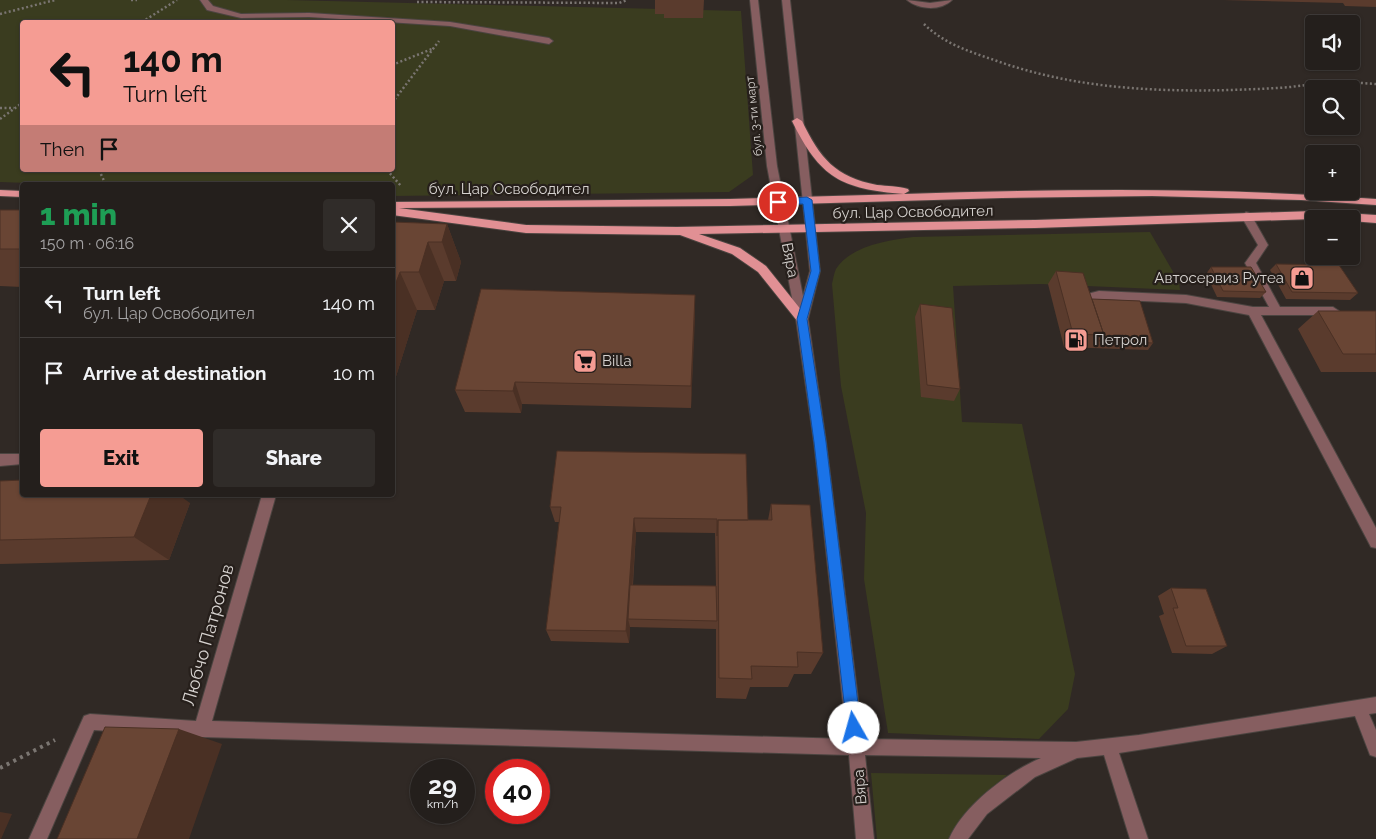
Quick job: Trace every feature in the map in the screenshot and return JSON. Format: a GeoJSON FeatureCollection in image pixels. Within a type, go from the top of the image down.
{"type":"FeatureCollection","features":[{"type":"Feature","properties":{"kind":"main road"},"geometry":{"type":"LineString","coordinates":[[798,121],[815,155],[826,166],[850,181],[870,187],[893,190],[979,196]]}},
{"type":"Feature","properties":{"kind":"main road","name":"бул. Цар Освободител"},"geometry":{"type":"LineString","coordinates":[[395,205],[778,202],[1145,192],[1300,195],[1376,202]]}},
{"type":"Feature","properties":{"kind":"main road"},"geometry":{"type":"LineString","coordinates":[[0,193],[20,194]]}},
{"type":"Feature","properties":{"kind":"main road","name":"бул. Цар Освободител"},"geometry":{"type":"LineString","coordinates":[[395,211],[526,229],[677,231],[811,229],[1246,216],[1314,215],[1376,219]]}},
{"type":"Feature","properties":{"kind":"main road"},"geometry":{"type":"LineString","coordinates":[[677,231],[736,251],[762,269],[802,319]]}},
{"type":"Feature","properties":{"kind":"street"},"geometry":{"type":"LineString","coordinates":[[204,0],[210,8],[241,16],[309,16],[380,20]]}},
{"type":"Feature","properties":{"kind":"street","name":"бул. 3-ти март"},"geometry":{"type":"LineString","coordinates":[[754,0],[772,166],[784,229]]}},
{"type":"Feature","properties":{"kind":"street"},"geometry":{"type":"LineString","coordinates":[[786,0],[807,200]]}},
{"type":"Feature","properties":{"kind":"street"},"geometry":{"type":"LineString","coordinates":[[911,0],[919,4],[934,6],[948,0]]}},
{"type":"Feature","properties":{"kind":"street"},"geometry":{"type":"LineString","coordinates":[[395,21],[450,24],[549,41]]}},
{"type":"Feature","properties":{"kind":"street","name":"Вяра"},"geometry":{"type":"LineString","coordinates":[[802,319],[816,271],[807,200]]}},
{"type":"Feature","properties":{"kind":"street"},"geometry":{"type":"LineString","coordinates":[[1246,216],[1264,245],[1250,263],[1277,311]]}},
{"type":"Feature","properties":{"kind":"street","name":"Вяра"},"geometry":{"type":"LineString","coordinates":[[784,229],[802,319],[820,442],[865,839]]}},
{"type":"Feature","properties":{"kind":"street"},"geometry":{"type":"LineString","coordinates":[[1090,306],[1091,297],[1099,295],[1186,299],[1253,311],[1346,311]]}},
{"type":"Feature","properties":{"kind":"street"},"geometry":{"type":"LineString","coordinates":[[1124,307],[1125,301],[1133,297]]}},
{"type":"Feature","properties":{"kind":"street"},"geometry":{"type":"LineString","coordinates":[[1253,311],[1376,542]]}},
{"type":"Feature","properties":{"kind":"street"},"geometry":{"type":"LineString","coordinates":[[0,460],[20,459]]}},
{"type":"Feature","properties":{"kind":"street","name":"Любчо Патронов"},"geometry":{"type":"LineString","coordinates":[[90,722],[202,729],[268,497]]}},
{"type":"Feature","properties":{"kind":"street"},"geometry":{"type":"LineString","coordinates":[[202,729],[856,747],[1076,750],[1376,705]]}},
{"type":"Feature","properties":{"kind":"street"},"geometry":{"type":"LineString","coordinates":[[1359,708],[1376,749]]}},
{"type":"Feature","properties":{"kind":"street"},"geometry":{"type":"LineString","coordinates":[[38,839],[90,722]]}},
{"type":"Feature","properties":{"kind":"street"},"geometry":{"type":"LineString","coordinates":[[1109,746],[1138,839]]}},
{"type":"Feature","properties":{"kind":"street"},"geometry":{"type":"LineString","coordinates":[[958,839],[981,808],[1029,771],[1076,750]]}},
{"type":"Feature","properties":{"kind":"path"},"geometry":{"type":"LineString","coordinates":[[0,14],[55,0]]}},
{"type":"Feature","properties":{"kind":"path"},"geometry":{"type":"LineString","coordinates":[[131,0],[137,0]]}},
{"type":"Feature","properties":{"kind":"path"},"geometry":{"type":"LineString","coordinates":[[145,20],[177,0]]}},
{"type":"Feature","properties":{"kind":"path"},"geometry":{"type":"LineString","coordinates":[[412,2],[619,3],[627,0]]}},
{"type":"Feature","properties":{"kind":"path"},"geometry":{"type":"LineString","coordinates":[[919,4],[920,18],[933,34],[955,46],[1009,67],[1082,83],[1149,90],[1295,87],[1334,82],[1376,84]]}},
{"type":"Feature","properties":{"kind":"path"},"geometry":{"type":"LineString","coordinates":[[395,98],[450,24]]}},
{"type":"Feature","properties":{"kind":"path"},"geometry":{"type":"LineString","coordinates":[[395,64],[432,49]]}},
{"type":"Feature","properties":{"kind":"path"},"geometry":{"type":"LineString","coordinates":[[0,119],[20,104]]}},
{"type":"Feature","properties":{"kind":"path"},"geometry":{"type":"LineString","coordinates":[[0,108],[15,108]]}},
{"type":"Feature","properties":{"kind":"path"},"geometry":{"type":"LineString","coordinates":[[0,768],[90,722]]}},
{"type":"Feature","properties":{"kind":"green space"},"geometry":{"type":"Polygon","coordinates":[[[0,0],[287,0],[741,11],[753,175],[729,192],[395,196],[395,182],[0,182],[0,0]]]}},
{"type":"Feature","properties":{"kind":"green space"},"geometry":{"type":"Polygon","coordinates":[[[1150,232],[1179,282],[1180,290],[1041,284],[953,286],[962,422],[1022,424],[1075,674],[1068,709],[1039,739],[888,733],[864,579],[866,513],[841,386],[832,284],[836,269],[842,261],[860,250],[882,242],[913,237],[1150,232]]]}},
{"type":"Feature","properties":{"kind":"green space"},"geometry":{"type":"Polygon","coordinates":[[[871,773],[1007,775],[977,800],[949,839],[877,839],[871,773]]]}},
{"type":"Feature","properties":{"kind":"building"},"geometry":{"type":"Polygon","coordinates":[[[0,210],[20,210],[20,249],[0,249],[0,210]]]}},
{"type":"Feature","properties":{"kind":"building"},"geometry":{"type":"Polygon","coordinates":[[[395,222],[447,224],[442,242],[428,242],[419,272],[400,272],[395,285],[395,222]]]}},
{"type":"Feature","properties":{"kind":"building"},"geometry":{"type":"Polygon","coordinates":[[[1276,264],[1339,265],[1358,293],[1292,292],[1276,264]]]}},
{"type":"Feature","properties":{"kind":"building"},"geometry":{"type":"Polygon","coordinates":[[[1211,267],[1251,267],[1266,292],[1223,291],[1211,267]]]}},
{"type":"Feature","properties":{"kind":"building"},"geometry":{"type":"Polygon","coordinates":[[[1056,271],[1083,273],[1104,335],[1073,334],[1056,271]]]}},
{"type":"Feature","properties":{"kind":"building","name":"Billa"},"geometry":{"type":"Polygon","coordinates":[[[481,289],[695,295],[691,386],[515,382],[513,391],[455,390],[481,289]]]}},
{"type":"Feature","properties":{"kind":"building"},"geometry":{"type":"Polygon","coordinates":[[[1092,299],[1140,301],[1153,343],[1099,341],[1104,335],[1092,299]]]}},
{"type":"Feature","properties":{"kind":"building"},"geometry":{"type":"Polygon","coordinates":[[[920,304],[952,308],[960,389],[927,385],[920,304]]]}},
{"type":"Feature","properties":{"kind":"building"},"geometry":{"type":"Polygon","coordinates":[[[1318,311],[1376,311],[1376,354],[1343,354],[1318,311]]]}},
{"type":"Feature","properties":{"kind":"building"},"geometry":{"type":"Polygon","coordinates":[[[557,451],[746,454],[748,520],[718,520],[717,536],[717,519],[634,518],[626,631],[546,630],[561,507],[550,507],[557,451]]]}},
{"type":"Feature","properties":{"kind":"building"},"geometry":{"type":"Polygon","coordinates":[[[20,480],[20,497],[150,497],[134,537],[0,540],[0,481],[20,480]]]}},
{"type":"Feature","properties":{"kind":"building"},"geometry":{"type":"Polygon","coordinates":[[[771,504],[810,505],[823,653],[797,652],[798,667],[751,666],[752,679],[719,678],[718,520],[772,520],[771,504]]]}},
{"type":"Feature","properties":{"kind":"building"},"geometry":{"type":"Polygon","coordinates":[[[630,585],[716,586],[717,621],[628,619],[630,585]]]}},
{"type":"Feature","properties":{"kind":"building"},"geometry":{"type":"Polygon","coordinates":[[[1171,588],[1206,589],[1227,646],[1186,646],[1173,608],[1178,608],[1171,588]]]}},
{"type":"Feature","properties":{"kind":"building"},"geometry":{"type":"Polygon","coordinates":[[[105,727],[179,729],[137,839],[57,839],[105,727]]]}},
{"type":"Feature","properties":{"kind":"place","name":"Автосервиз Рутеа"},"geometry":{"type":"Point","coordinates":[1302,278]}},
{"type":"Feature","properties":{"kind":"place","name":"Петрол"},"geometry":{"type":"Point","coordinates":[1076,340]}},
{"type":"Feature","properties":{"kind":"place","name":"Billa"},"geometry":{"type":"Point","coordinates":[585,361]}},
{"type":"Feature","properties":{"kind":"route"},"geometry":{"type":"LineString","coordinates":[[778,202],[807,200],[816,271],[802,319],[810,387],[820,442],[854,728]]}}]}
